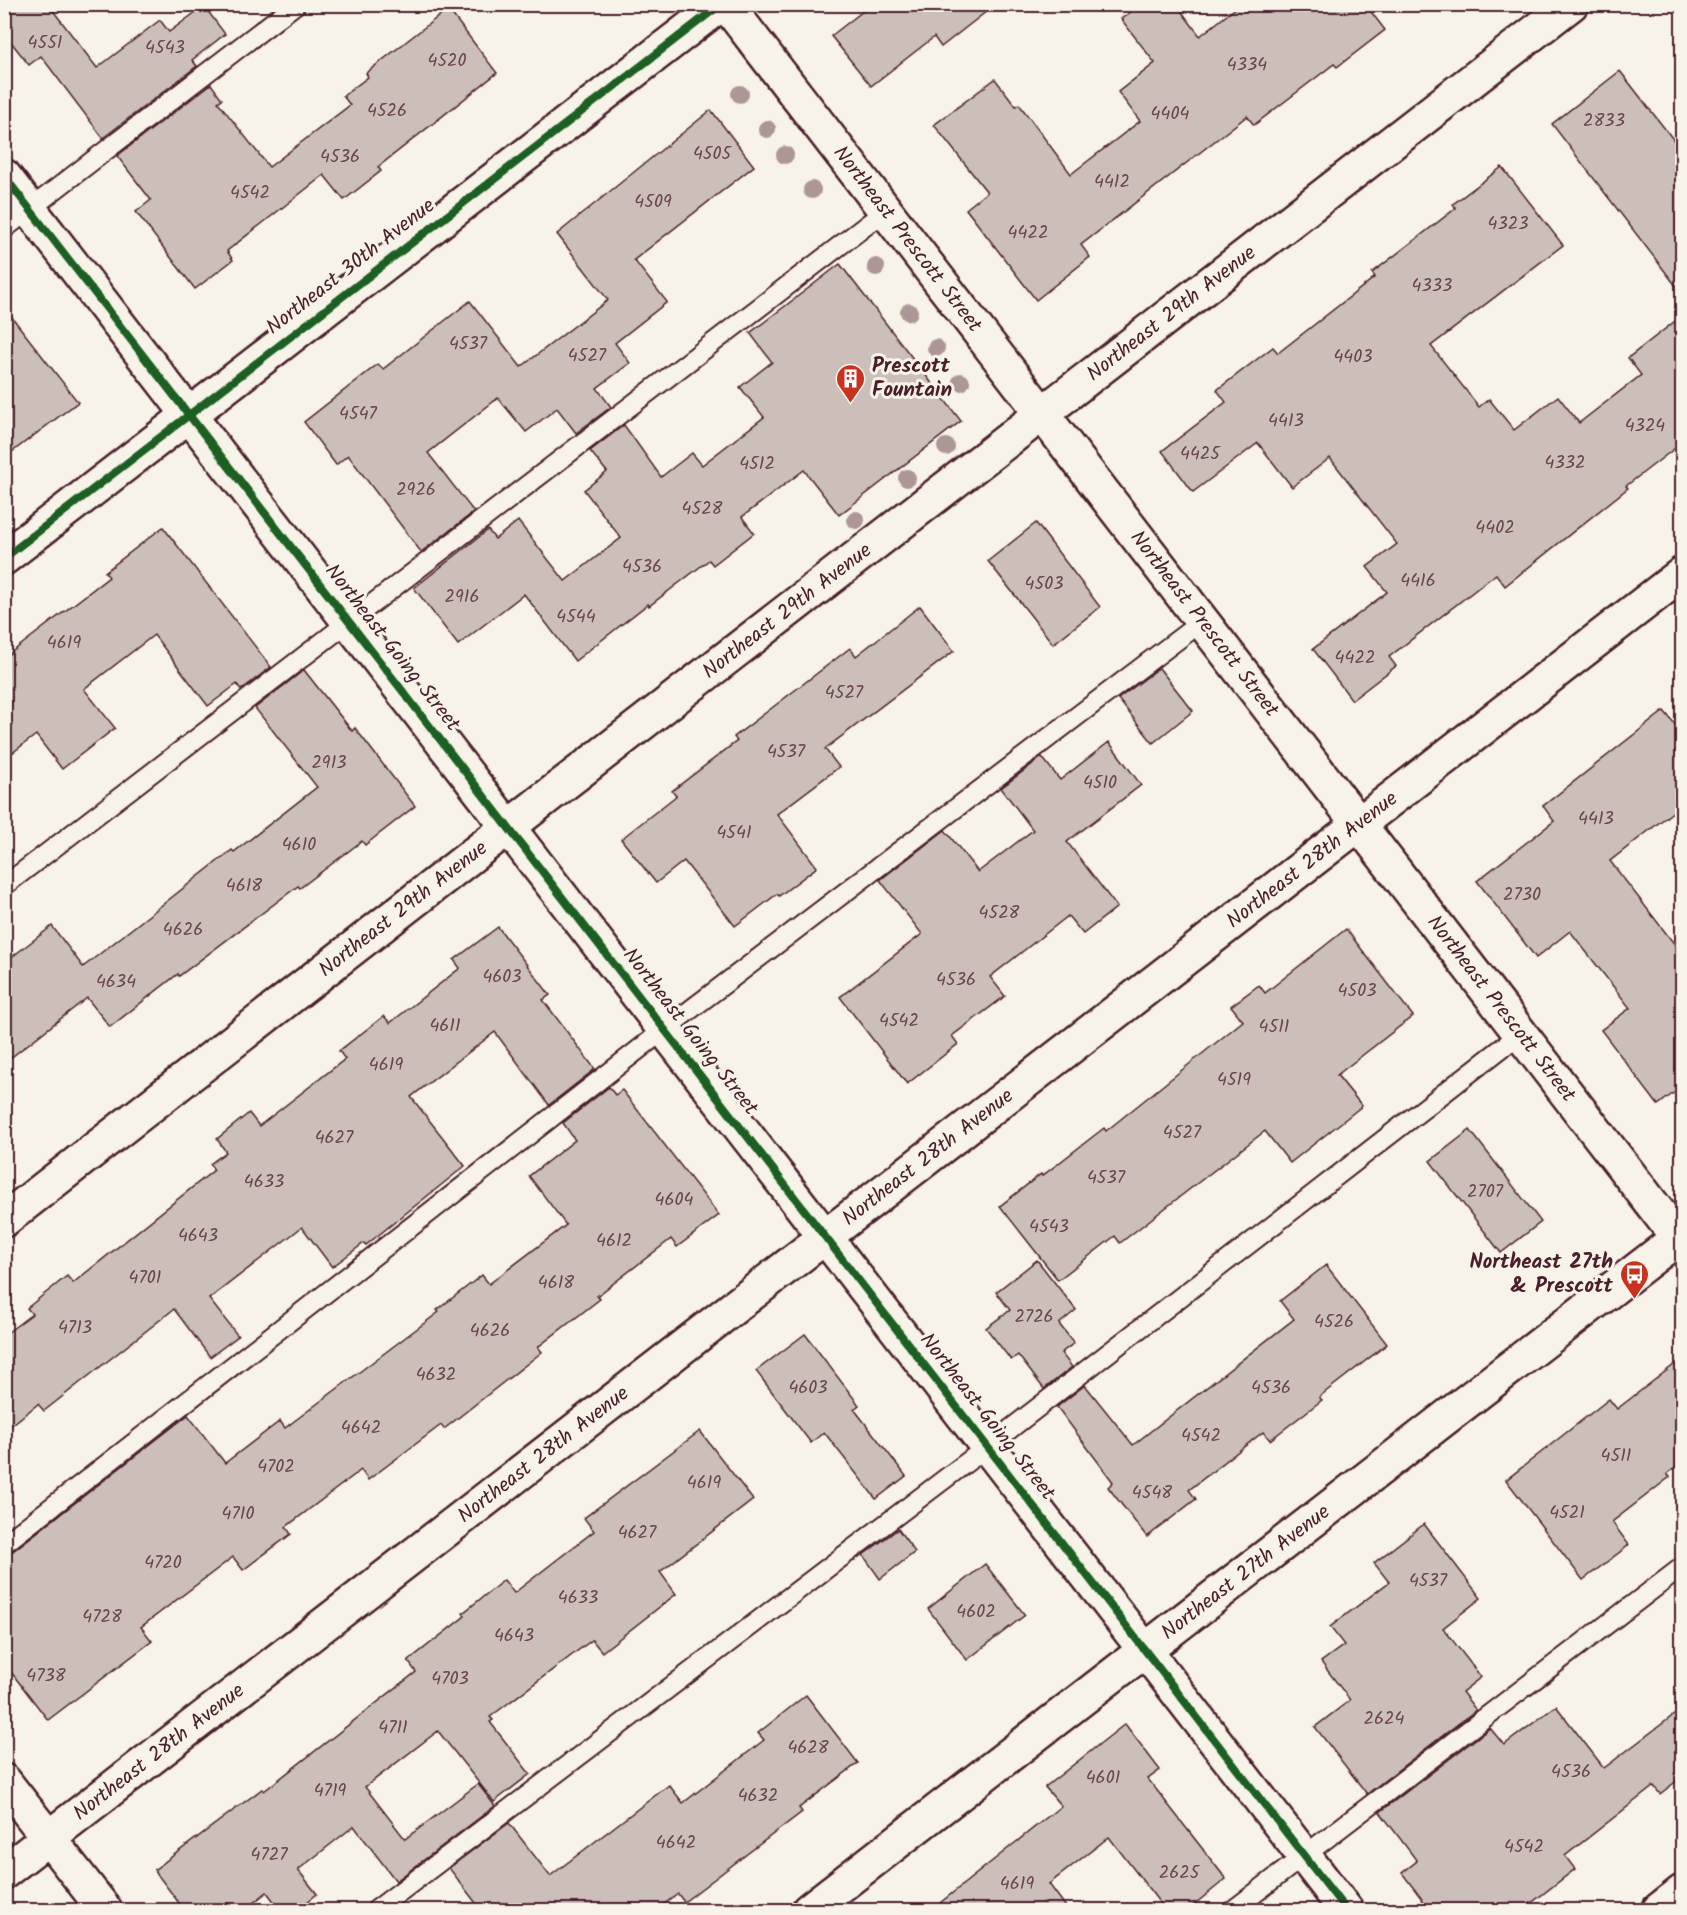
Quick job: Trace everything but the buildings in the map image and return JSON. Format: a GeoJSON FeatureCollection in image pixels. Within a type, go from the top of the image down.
{"type":"FeatureCollection","features":[{"type":"Feature","properties":{"kind":"street","name":"Northeast 30th Avenue"},"geometry":{"type":"LineString","coordinates":[[4,558],[721,4]]}},
{"type":"Feature","properties":{"kind":"street","name":"Northeast Prescott Street"},"geometry":{"type":"LineString","coordinates":[[726,4],[1201,622],[1681,1239]]}},
{"type":"Feature","properties":{"kind":"street","name":"Northeast 29th Avenue"},"geometry":{"type":"LineString","coordinates":[[4,1221],[1571,4]]}},
{"type":"Feature","properties":{"kind":"street","name":"Northeast Going Street"},"geometry":{"type":"LineString","coordinates":[[4,176],[17,219],[189,414],[1346,1911]]}},
{"type":"Feature","properties":{"kind":"street","name":"Northeast 28th Avenue"},"geometry":{"type":"LineString","coordinates":[[4,1872],[1683,574]]}},
{"type":"Feature","properties":{"kind":"street","name":"Northeast 27th Avenue"},"geometry":{"type":"LineString","coordinates":[[809,1911],[1681,1239]]}},
{"type":"Feature","properties":{"kind":"street"},"geometry":{"type":"LineString","coordinates":[[4,1781],[105,1911]]}},
{"type":"Feature","properties":{"kind":"street"},"geometry":{"type":"LineString","coordinates":[[1659,1911],[1683,1892]]}},
{"type":"Feature","properties":{"kind":"lane"},"geometry":{"type":"LineString","coordinates":[[17,219],[296,4]]}},
{"type":"Feature","properties":{"kind":"lane"},"geometry":{"type":"LineString","coordinates":[[4,886],[885,211]]}},
{"type":"Feature","properties":{"kind":"lane"},"geometry":{"type":"LineString","coordinates":[[4,1544],[665,1029],[1201,622]]}},
{"type":"Feature","properties":{"kind":"lane"},"geometry":{"type":"LineString","coordinates":[[376,1911],[987,1447],[1520,1034]]}},
{"type":"Feature","properties":{"kind":"lane"},"geometry":{"type":"LineString","coordinates":[[1233,1911],[1683,1567]]}},
{"type":"Feature","properties":{"kind":"cycle path"},"geometry":{"type":"LineString","coordinates":[[4,558],[721,4]]}},
{"type":"Feature","properties":{"kind":"cycle path"},"geometry":{"type":"LineString","coordinates":[[4,176],[1346,1910]]}},
{"type":"Feature","properties":{"kind":"place","name":"Prescott Fountain"},"geometry":{"type":"Point","coordinates":[851,404]}},
{"type":"Feature","properties":{"kind":"place","name":"Northeast 27th & Prescott"},"geometry":{"type":"Point","coordinates":[1634,1300]}}]}
